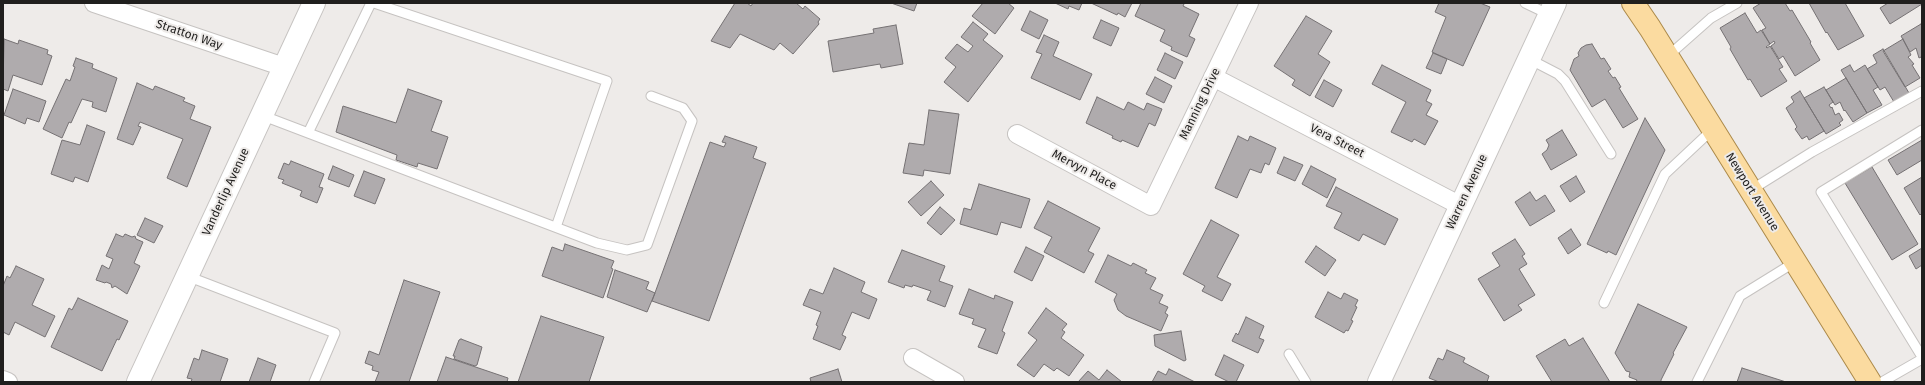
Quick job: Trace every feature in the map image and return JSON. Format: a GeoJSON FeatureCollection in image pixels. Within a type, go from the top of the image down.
{"type":"FeatureCollection","features":[{"type":"Feature","properties":{"kind":"main road","name":"Newport Avenue"},"geometry":{"type":"LineString","coordinates":[[1633,3],[1668,56],[1870,382]]}},
{"type":"Feature","properties":{"kind":"street","name":"Stratton Way"},"geometry":{"type":"LineString","coordinates":[[94,3],[284,67]]}},
{"type":"Feature","properties":{"kind":"street","name":"Vanderlip Avenue"},"geometry":{"type":"LineString","coordinates":[[138,382],[314,3]]}},
{"type":"Feature","properties":{"kind":"street","name":"Manning Drive"},"geometry":{"type":"LineString","coordinates":[[1152,206],[1249,3]]}},
{"type":"Feature","properties":{"kind":"street","name":"Warren Avenue"},"geometry":{"type":"LineString","coordinates":[[1379,382],[1553,9]]}},
{"type":"Feature","properties":{"kind":"street","name":"Vera Street"},"geometry":{"type":"LineString","coordinates":[[1213,77],[1461,206]]}},
{"type":"Feature","properties":{"kind":"street","name":"Mervyn Place"},"geometry":{"type":"LineString","coordinates":[[1017,134],[1152,206]]}},
{"type":"Feature","properties":{"kind":"street"},"geometry":{"type":"LineString","coordinates":[[913,358],[955,382]]}},
{"type":"Feature","properties":{"kind":"street"},"geometry":{"type":"LineString","coordinates":[[3,380],[8,382]]}},
{"type":"Feature","properties":{"kind":"lane"},"geometry":{"type":"LineString","coordinates":[[308,133],[370,3]]}},
{"type":"Feature","properties":{"kind":"lane"},"geometry":{"type":"LineString","coordinates":[[374,3],[607,81],[556,227]]}},
{"type":"Feature","properties":{"kind":"lane"},"geometry":{"type":"LineString","coordinates":[[1524,3],[1553,9]]}},
{"type":"Feature","properties":{"kind":"lane"},"geometry":{"type":"LineString","coordinates":[[1668,56],[1711,18],[1737,3]]}},
{"type":"Feature","properties":{"kind":"lane"},"geometry":{"type":"LineString","coordinates":[[1529,59],[1558,74],[1565,81],[1611,154]]}},
{"type":"Feature","properties":{"kind":"lane"},"geometry":{"type":"LineString","coordinates":[[1751,190],[1812,152],[1922,91]]}},
{"type":"Feature","properties":{"kind":"lane"},"geometry":{"type":"LineString","coordinates":[[261,115],[601,244],[627,250],[647,245],[692,121],[683,108],[651,96]]}},
{"type":"Feature","properties":{"kind":"lane"},"geometry":{"type":"LineString","coordinates":[[1604,304],[1665,174],[1713,129]]}},
{"type":"Feature","properties":{"kind":"lane"},"geometry":{"type":"LineString","coordinates":[[1882,382],[1922,358],[1821,192],[1922,130]]}},
{"type":"Feature","properties":{"kind":"lane"},"geometry":{"type":"LineString","coordinates":[[1698,382],[1740,296],[1796,262]]}},
{"type":"Feature","properties":{"kind":"lane"},"geometry":{"type":"LineString","coordinates":[[187,276],[335,333],[314,382]]}},
{"type":"Feature","properties":{"kind":"lane"},"geometry":{"type":"LineString","coordinates":[[1289,354],[1306,382]]}},
{"type":"Feature","properties":{"kind":"building"},"geometry":{"type":"Polygon","coordinates":[[[735,3],[747,3],[751,6],[753,3],[796,3],[803,9],[805,6],[820,19],[818,22],[819,24],[793,54],[780,43],[774,50],[740,34],[730,48],[711,41],[735,3]]]}},
{"type":"Feature","properties":{"kind":"building"},"geometry":{"type":"Polygon","coordinates":[[[891,3],[917,3],[914,11],[891,3]]]}},
{"type":"Feature","properties":{"kind":"building"},"geometry":{"type":"Polygon","coordinates":[[[983,3],[1008,3],[1014,8],[995,34],[972,16],[983,3]]]}},
{"type":"Feature","properties":{"kind":"building"},"geometry":{"type":"Polygon","coordinates":[[[1055,3],[1082,3],[1079,10],[1069,6],[1068,9],[1055,3]]]}},
{"type":"Feature","properties":{"kind":"building"},"geometry":{"type":"Polygon","coordinates":[[[1091,3],[1132,3],[1125,17],[1091,3]]]}},
{"type":"Feature","properties":{"kind":"building"},"geometry":{"type":"Polygon","coordinates":[[[1141,3],[1181,3],[1184,4],[1183,6],[1199,14],[1189,36],[1195,39],[1187,57],[1171,50],[1172,47],[1160,41],[1165,30],[1135,16],[1141,3]]]}},
{"type":"Feature","properties":{"kind":"building"},"geometry":{"type":"Polygon","coordinates":[[[1439,3],[1480,3],[1490,7],[1463,66],[1432,52],[1446,17],[1435,12],[1439,3]]]}},
{"type":"Feature","properties":{"kind":"building"},"geometry":{"type":"Polygon","coordinates":[[[1761,3],[1785,3],[1790,11],[1792,10],[1820,60],[1795,76],[1783,56],[1779,59],[1771,46],[1775,43],[1774,41],[1770,44],[1762,30],[1766,28],[1753,8],[1761,3]]]}},
{"type":"Feature","properties":{"kind":"building"},"geometry":{"type":"Polygon","coordinates":[[[1809,3],[1845,3],[1864,36],[1838,50],[1827,32],[1826,33],[1809,3]]]}},
{"type":"Feature","properties":{"kind":"building"},"geometry":{"type":"Polygon","coordinates":[[[1888,3],[1922,4],[1890,24],[1880,8],[1888,3]]]}},
{"type":"Feature","properties":{"kind":"building"},"geometry":{"type":"Polygon","coordinates":[[[1030,11],[1048,20],[1039,39],[1021,30],[1030,11]]]}},
{"type":"Feature","properties":{"kind":"building"},"geometry":{"type":"Polygon","coordinates":[[[1745,13],[1757,33],[1761,30],[1770,44],[1766,47],[1767,48],[1770,46],[1783,67],[1779,69],[1787,81],[1761,97],[1750,79],[1748,80],[1720,28],[1745,13]]]}},
{"type":"Feature","properties":{"kind":"building"},"geometry":{"type":"Polygon","coordinates":[[[1306,16],[1332,31],[1318,54],[1330,62],[1310,96],[1292,85],[1295,80],[1274,66],[1306,16]]]}},
{"type":"Feature","properties":{"kind":"building"},"geometry":{"type":"Polygon","coordinates":[[[1101,20],[1119,28],[1111,46],[1093,38],[1101,20]]]}},
{"type":"Feature","properties":{"kind":"building"},"geometry":{"type":"Polygon","coordinates":[[[973,22],[988,34],[983,40],[1003,56],[968,102],[944,82],[956,67],[945,58],[957,44],[968,52],[973,46],[961,37],[973,22]]]}},
{"type":"Feature","properties":{"kind":"building"},"geometry":{"type":"Polygon","coordinates":[[[1921,24],[1922,59],[1921,57],[1919,58],[1916,48],[1910,52],[1901,36],[1921,24]]]}},
{"type":"Feature","properties":{"kind":"building"},"geometry":{"type":"Polygon","coordinates":[[[896,25],[903,64],[881,68],[880,64],[833,72],[828,41],[874,33],[873,29],[896,25]]]}},
{"type":"Feature","properties":{"kind":"building"},"geometry":{"type":"Polygon","coordinates":[[[1044,35],[1059,42],[1053,56],[1092,74],[1080,100],[1031,78],[1042,54],[1036,52],[1044,35]]]}},
{"type":"Feature","properties":{"kind":"building"},"geometry":{"type":"Polygon","coordinates":[[[4,39],[18,44],[19,40],[48,50],[47,54],[52,56],[42,85],[13,75],[8,91],[3,89],[4,39]]]}},
{"type":"Feature","properties":{"kind":"building"},"geometry":{"type":"Polygon","coordinates":[[[1903,39],[1911,55],[1908,57],[1914,64],[1912,65],[1920,78],[1905,87],[1883,51],[1903,39]]]}},
{"type":"Feature","properties":{"kind":"building"},"geometry":{"type":"Polygon","coordinates":[[[1592,44],[1601,59],[1604,58],[1611,69],[1608,71],[1613,78],[1615,77],[1621,87],[1619,88],[1638,119],[1623,128],[1605,99],[1592,107],[1570,70],[1574,59],[1579,56],[1578,53],[1581,48],[1592,44]]]}},
{"type":"Feature","properties":{"kind":"building"},"geometry":{"type":"Polygon","coordinates":[[[1883,49],[1909,93],[1894,102],[1885,87],[1880,90],[1867,69],[1877,63],[1873,55],[1883,49]]]}},
{"type":"Feature","properties":{"kind":"building"},"geometry":{"type":"Polygon","coordinates":[[[1165,53],[1183,62],[1175,79],[1157,70],[1165,53]]]}},
{"type":"Feature","properties":{"kind":"building"},"geometry":{"type":"Polygon","coordinates":[[[1433,53],[1447,59],[1441,74],[1426,68],[1433,53]]]}},
{"type":"Feature","properties":{"kind":"building"},"geometry":{"type":"Polygon","coordinates":[[[76,58],[93,64],[92,68],[117,78],[106,112],[92,107],[93,102],[82,99],[62,138],[43,129],[66,79],[70,81],[75,67],[73,66],[76,58]]]}},
{"type":"Feature","properties":{"kind":"building"},"geometry":{"type":"Polygon","coordinates":[[[1382,65],[1431,90],[1426,101],[1432,104],[1426,115],[1438,121],[1425,145],[1414,139],[1412,142],[1391,132],[1406,102],[1372,84],[1382,65]]]}},
{"type":"Feature","properties":{"kind":"building"},"geometry":{"type":"Polygon","coordinates":[[[1850,65],[1854,72],[1865,65],[1878,87],[1873,90],[1882,105],[1867,113],[1841,70],[1850,65]]]}},
{"type":"Feature","properties":{"kind":"building"},"geometry":{"type":"Polygon","coordinates":[[[1155,77],[1172,86],[1164,103],[1146,94],[1155,77]]]}},
{"type":"Feature","properties":{"kind":"building"},"geometry":{"type":"Polygon","coordinates":[[[1846,78],[1867,113],[1853,122],[1845,110],[1844,111],[1840,102],[1835,105],[1826,90],[1846,78]]]}},
{"type":"Feature","properties":{"kind":"building"},"geometry":{"type":"Polygon","coordinates":[[[1324,80],[1342,90],[1333,107],[1315,97],[1324,80]]]}},
{"type":"Feature","properties":{"kind":"building"},"geometry":{"type":"Polygon","coordinates":[[[137,83],[153,90],[155,86],[185,98],[183,101],[195,106],[190,119],[211,127],[187,187],[167,178],[183,139],[140,122],[138,126],[141,127],[133,145],[117,139],[137,83]]]}},
{"type":"Feature","properties":{"kind":"building"},"geometry":{"type":"Polygon","coordinates":[[[1824,87],[1833,102],[1829,105],[1831,108],[1832,107],[1835,115],[1839,113],[1843,120],[1839,123],[1841,125],[1826,134],[1804,98],[1824,87]]]}},
{"type":"Feature","properties":{"kind":"building"},"geometry":{"type":"Polygon","coordinates":[[[13,89],[46,101],[39,122],[27,118],[25,124],[4,115],[13,89]]]}},
{"type":"Feature","properties":{"kind":"building"},"geometry":{"type":"Polygon","coordinates":[[[408,89],[442,101],[431,131],[448,137],[437,169],[418,163],[417,167],[396,160],[397,155],[336,132],[343,106],[396,123],[408,89]]]}},
{"type":"Feature","properties":{"kind":"building"},"geometry":{"type":"Polygon","coordinates":[[[1800,91],[1824,131],[1809,140],[1807,136],[1802,139],[1795,129],[1797,127],[1786,108],[1794,102],[1791,97],[1800,91]]]}},
{"type":"Feature","properties":{"kind":"building"},"geometry":{"type":"Polygon","coordinates":[[[1097,97],[1124,110],[1128,102],[1144,110],[1147,103],[1162,109],[1155,126],[1149,123],[1138,147],[1122,140],[1121,142],[1112,138],[1113,136],[1086,123],[1097,97]]]}},
{"type":"Feature","properties":{"kind":"building"},"geometry":{"type":"Polygon","coordinates":[[[929,110],[959,114],[950,174],[924,170],[923,176],[903,173],[909,143],[924,145],[929,110]]]}},
{"type":"Feature","properties":{"kind":"building"},"geometry":{"type":"Polygon","coordinates":[[[1645,118],[1665,150],[1616,255],[1608,251],[1607,253],[1587,244],[1645,118]]]}},
{"type":"Feature","properties":{"kind":"building"},"geometry":{"type":"Polygon","coordinates":[[[87,125],[105,132],[88,182],[75,177],[73,182],[51,174],[62,140],[80,145],[87,125]]]}},
{"type":"Feature","properties":{"kind":"building"},"geometry":{"type":"Polygon","coordinates":[[[1562,130],[1577,155],[1551,170],[1542,154],[1547,150],[1549,145],[1546,140],[1562,130]]]}},
{"type":"Feature","properties":{"kind":"building"},"geometry":{"type":"Polygon","coordinates":[[[725,136],[757,147],[753,158],[766,163],[709,321],[652,301],[710,142],[724,147],[726,143],[722,142],[725,136]]]}},
{"type":"Feature","properties":{"kind":"building"},"geometry":{"type":"Polygon","coordinates":[[[1238,136],[1248,141],[1250,136],[1276,148],[1269,165],[1265,163],[1261,173],[1250,169],[1237,198],[1215,188],[1238,136]]]}},
{"type":"Feature","properties":{"kind":"building"},"geometry":{"type":"Polygon","coordinates":[[[1922,140],[1922,160],[1897,175],[1888,160],[1922,140]]]}},
{"type":"Feature","properties":{"kind":"building"},"geometry":{"type":"Polygon","coordinates":[[[1284,157],[1303,165],[1295,181],[1277,173],[1284,157]]]}},
{"type":"Feature","properties":{"kind":"building"},"geometry":{"type":"Polygon","coordinates":[[[291,161],[324,174],[319,187],[323,188],[317,203],[300,196],[302,191],[282,183],[284,180],[278,178],[284,163],[289,165],[291,161]]]}},
{"type":"Feature","properties":{"kind":"building"},"geometry":{"type":"Polygon","coordinates":[[[333,166],[354,175],[349,187],[328,179],[333,166]]]}},
{"type":"Feature","properties":{"kind":"building"},"geometry":{"type":"Polygon","coordinates":[[[1311,166],[1336,179],[1327,198],[1302,184],[1311,166]]]}},
{"type":"Feature","properties":{"kind":"building"},"geometry":{"type":"Polygon","coordinates":[[[1872,167],[1918,244],[1892,260],[1845,183],[1872,167]]]}},
{"type":"Feature","properties":{"kind":"building"},"geometry":{"type":"Polygon","coordinates":[[[364,171],[385,179],[375,204],[354,196],[364,171]]]}},
{"type":"Feature","properties":{"kind":"building"},"geometry":{"type":"Polygon","coordinates":[[[1576,176],[1585,192],[1570,202],[1560,186],[1576,176]]]}},
{"type":"Feature","properties":{"kind":"building"},"geometry":{"type":"Polygon","coordinates":[[[1922,177],[1922,213],[1920,215],[1904,188],[1922,177]]]}},
{"type":"Feature","properties":{"kind":"building"},"geometry":{"type":"Polygon","coordinates":[[[931,181],[944,195],[921,216],[908,202],[931,181]]]}},
{"type":"Feature","properties":{"kind":"building"},"geometry":{"type":"Polygon","coordinates":[[[979,184],[1030,199],[1021,228],[1001,222],[997,235],[960,224],[964,208],[971,210],[979,184]]]}},
{"type":"Feature","properties":{"kind":"building"},"geometry":{"type":"Polygon","coordinates":[[[1336,187],[1398,219],[1385,245],[1363,234],[1359,241],[1334,228],[1342,213],[1326,206],[1336,187]]]}},
{"type":"Feature","properties":{"kind":"building"},"geometry":{"type":"Polygon","coordinates":[[[1530,192],[1536,201],[1545,195],[1555,211],[1530,226],[1515,202],[1530,192]]]}},
{"type":"Feature","properties":{"kind":"building"},"geometry":{"type":"Polygon","coordinates":[[[1048,201],[1100,228],[1088,251],[1094,254],[1084,273],[1044,252],[1052,237],[1034,228],[1048,201]]]}},
{"type":"Feature","properties":{"kind":"building"},"geometry":{"type":"Polygon","coordinates":[[[940,207],[955,220],[941,235],[927,223],[940,207]]]}},
{"type":"Feature","properties":{"kind":"building"},"geometry":{"type":"Polygon","coordinates":[[[145,218],[163,226],[154,243],[137,235],[145,218]]]}},
{"type":"Feature","properties":{"kind":"building"},"geometry":{"type":"Polygon","coordinates":[[[1211,220],[1239,235],[1217,277],[1231,284],[1222,301],[1202,291],[1205,286],[1183,274],[1211,220]]]}},
{"type":"Feature","properties":{"kind":"building"},"geometry":{"type":"Polygon","coordinates":[[[1571,229],[1581,245],[1568,254],[1558,238],[1571,229]]]}},
{"type":"Feature","properties":{"kind":"building"},"geometry":{"type":"Polygon","coordinates":[[[116,234],[123,237],[125,234],[132,237],[135,236],[136,239],[143,242],[134,263],[140,266],[127,294],[115,286],[112,288],[111,284],[96,280],[102,265],[109,269],[113,259],[106,256],[116,234]]]}},
{"type":"Feature","properties":{"kind":"building"},"geometry":{"type":"Polygon","coordinates":[[[1515,239],[1525,254],[1522,256],[1527,264],[1519,269],[1535,295],[1518,305],[1522,310],[1504,321],[1478,279],[1500,266],[1492,253],[1515,239]]]}},
{"type":"Feature","properties":{"kind":"building"},"geometry":{"type":"Polygon","coordinates":[[[565,244],[614,261],[611,268],[613,269],[603,298],[542,276],[552,247],[563,251],[565,244]]]}},
{"type":"Feature","properties":{"kind":"building"},"geometry":{"type":"Polygon","coordinates":[[[1316,246],[1336,260],[1325,276],[1305,262],[1316,246]]]}},
{"type":"Feature","properties":{"kind":"building"},"geometry":{"type":"Polygon","coordinates":[[[1026,247],[1044,256],[1032,281],[1014,272],[1026,247]]]}},
{"type":"Feature","properties":{"kind":"building"},"geometry":{"type":"Polygon","coordinates":[[[1922,248],[1922,265],[1916,269],[1909,256],[1922,248]]]}},
{"type":"Feature","properties":{"kind":"building"},"geometry":{"type":"Polygon","coordinates":[[[902,250],[945,266],[939,281],[953,286],[945,307],[927,300],[931,291],[913,285],[912,287],[905,285],[904,288],[888,282],[902,250]]]}},
{"type":"Feature","properties":{"kind":"building"},"geometry":{"type":"Polygon","coordinates":[[[1108,255],[1131,266],[1133,263],[1147,270],[1145,273],[1156,278],[1150,289],[1163,295],[1159,303],[1168,307],[1165,313],[1168,315],[1161,331],[1126,316],[1118,310],[1114,300],[1117,294],[1095,282],[1108,255]]]}},
{"type":"Feature","properties":{"kind":"building"},"geometry":{"type":"Polygon","coordinates":[[[16,266],[44,279],[32,305],[55,316],[45,337],[15,322],[9,335],[3,332],[3,286],[7,276],[10,278],[16,266]]]}},
{"type":"Feature","properties":{"kind":"building"},"geometry":{"type":"Polygon","coordinates":[[[834,268],[865,282],[861,292],[877,299],[869,319],[852,312],[842,335],[846,337],[840,350],[813,339],[821,312],[803,305],[810,289],[823,294],[834,268]]]}},
{"type":"Feature","properties":{"kind":"building"},"geometry":{"type":"Polygon","coordinates":[[[615,270],[649,282],[646,289],[655,293],[647,312],[607,297],[615,270]]]}},
{"type":"Feature","properties":{"kind":"building"},"geometry":{"type":"Polygon","coordinates":[[[404,280],[440,292],[409,382],[375,382],[379,372],[372,370],[373,366],[365,363],[369,351],[379,355],[404,280]]]}},
{"type":"Feature","properties":{"kind":"building"},"geometry":{"type":"Polygon","coordinates":[[[969,289],[994,299],[995,295],[1013,302],[1002,331],[1005,333],[997,354],[978,347],[986,329],[972,324],[974,319],[959,314],[969,289]]]}},
{"type":"Feature","properties":{"kind":"building"},"geometry":{"type":"Polygon","coordinates":[[[1328,292],[1341,299],[1344,293],[1358,300],[1355,306],[1357,307],[1351,320],[1353,321],[1348,331],[1346,330],[1344,333],[1315,317],[1328,292]]]}},
{"type":"Feature","properties":{"kind":"building"},"geometry":{"type":"Polygon","coordinates":[[[78,298],[128,321],[119,340],[117,339],[102,371],[51,347],[69,308],[72,310],[78,298]]]}},
{"type":"Feature","properties":{"kind":"building"},"geometry":{"type":"Polygon","coordinates":[[[1638,304],[1687,327],[1673,353],[1674,354],[1661,382],[1636,382],[1637,380],[1629,377],[1630,372],[1626,371],[1615,353],[1638,304]]]}},
{"type":"Feature","properties":{"kind":"building"},"geometry":{"type":"Polygon","coordinates":[[[1046,308],[1067,324],[1062,330],[1065,332],[1061,338],[1084,355],[1069,376],[1057,368],[1054,371],[1044,364],[1034,377],[1017,365],[1037,340],[1028,333],[1046,308]]]}},
{"type":"Feature","properties":{"kind":"building"},"geometry":{"type":"Polygon","coordinates":[[[541,316],[604,337],[589,382],[518,382],[541,316]]]}},
{"type":"Feature","properties":{"kind":"building"},"geometry":{"type":"Polygon","coordinates":[[[1246,317],[1264,326],[1259,338],[1264,340],[1258,353],[1232,341],[1236,333],[1238,335],[1246,317]]]}},
{"type":"Feature","properties":{"kind":"building"},"geometry":{"type":"Polygon","coordinates":[[[1181,331],[1186,360],[1184,361],[1155,346],[1154,335],[1181,331]]]}},
{"type":"Feature","properties":{"kind":"building"},"geometry":{"type":"Polygon","coordinates":[[[1583,338],[1610,382],[1552,382],[1536,356],[1565,339],[1569,346],[1583,338]]]}},
{"type":"Feature","properties":{"kind":"building"},"geometry":{"type":"Polygon","coordinates":[[[461,339],[482,347],[477,365],[475,366],[454,359],[455,356],[453,356],[459,340],[461,339]]]}},
{"type":"Feature","properties":{"kind":"building"},"geometry":{"type":"Polygon","coordinates":[[[202,350],[228,359],[220,382],[191,382],[192,379],[187,378],[194,358],[199,360],[202,350]]]}},
{"type":"Feature","properties":{"kind":"building"},"geometry":{"type":"Polygon","coordinates":[[[1447,350],[1465,358],[1463,362],[1489,376],[1487,382],[1439,382],[1429,378],[1438,358],[1443,360],[1447,350]]]}},
{"type":"Feature","properties":{"kind":"building"},"geometry":{"type":"Polygon","coordinates":[[[1224,355],[1244,365],[1236,382],[1229,382],[1215,375],[1224,355]]]}},
{"type":"Feature","properties":{"kind":"building"},"geometry":{"type":"Polygon","coordinates":[[[446,357],[508,378],[507,382],[437,382],[446,357]]]}},
{"type":"Feature","properties":{"kind":"building"},"geometry":{"type":"Polygon","coordinates":[[[258,358],[276,365],[270,382],[249,382],[258,358]]]}},
{"type":"Feature","properties":{"kind":"building"},"geometry":{"type":"Polygon","coordinates":[[[1742,368],[1783,381],[1786,382],[1737,382],[1742,368]]]}},
{"type":"Feature","properties":{"kind":"building"},"geometry":{"type":"Polygon","coordinates":[[[838,369],[842,382],[811,382],[810,378],[838,369]]]}},
{"type":"Feature","properties":{"kind":"building"},"geometry":{"type":"Polygon","coordinates":[[[1169,369],[1195,382],[1152,382],[1158,371],[1166,375],[1169,369]]]}},
{"type":"Feature","properties":{"kind":"building"},"geometry":{"type":"Polygon","coordinates":[[[1107,370],[1122,382],[1078,382],[1088,371],[1099,380],[1107,370]]]}}]}
